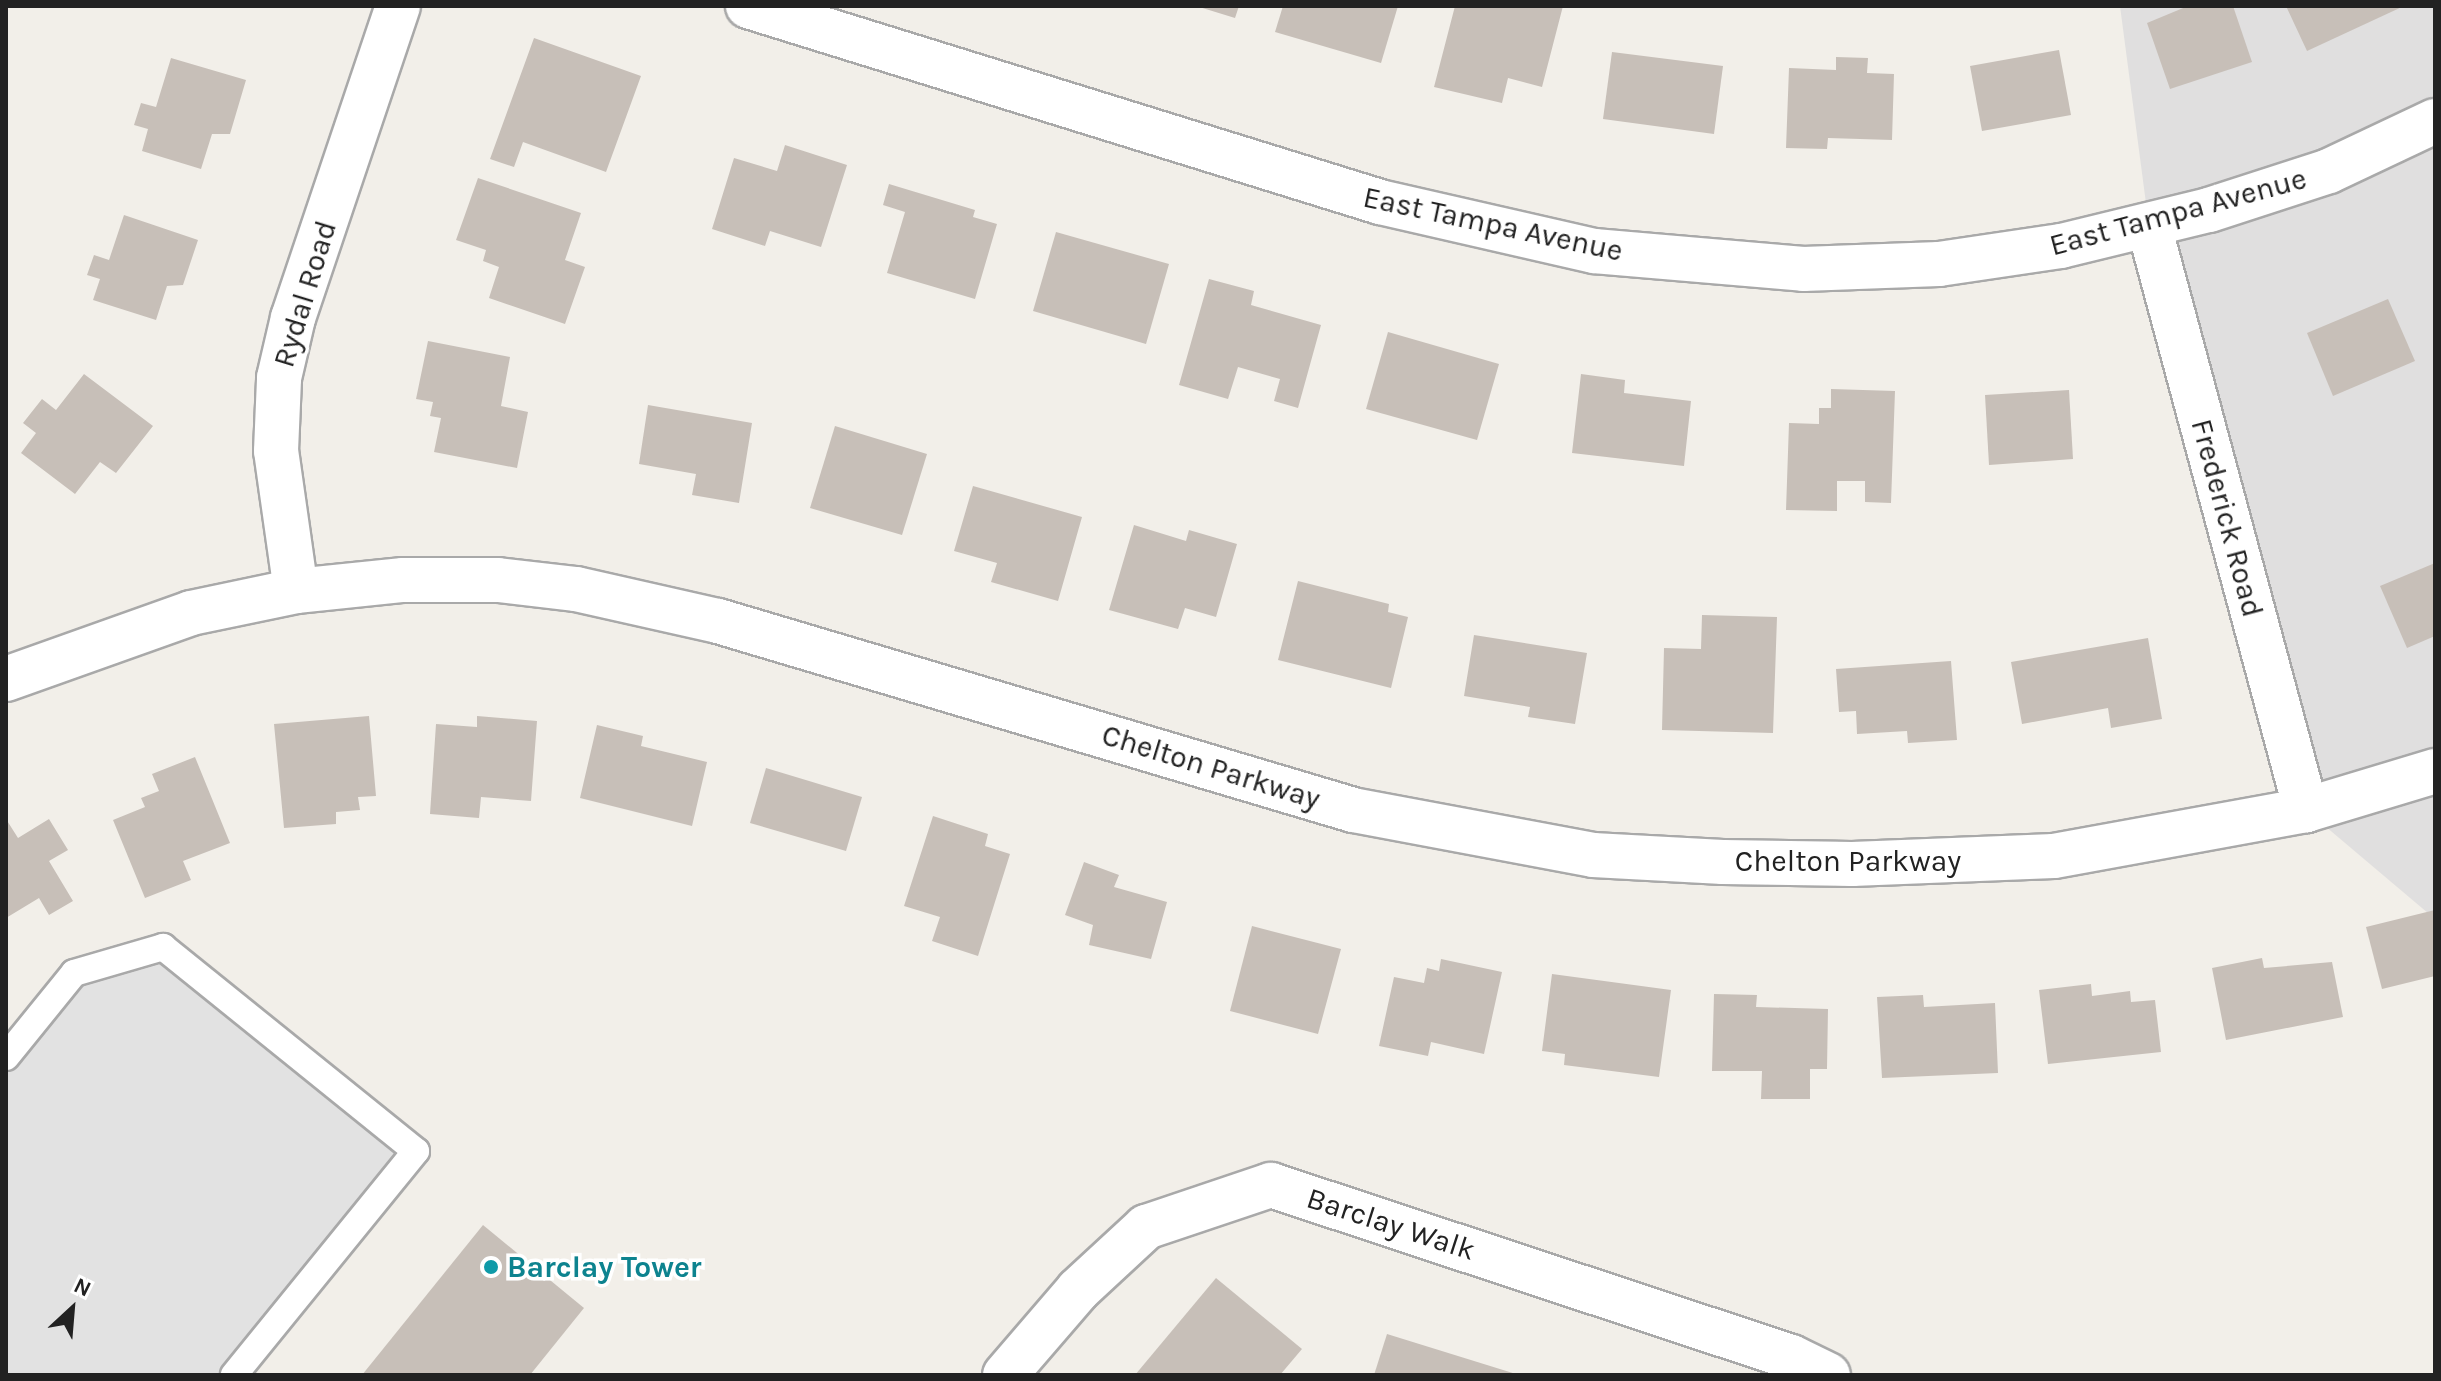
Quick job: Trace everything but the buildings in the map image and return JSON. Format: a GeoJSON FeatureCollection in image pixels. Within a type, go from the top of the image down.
{"type":"FeatureCollection","features":[{"type":"Feature","properties":{"kind":"street","name":"Rydal Road"},"geometry":{"type":"LineString","coordinates":[[296,591],[276,451],[279,378],[293,318],[398,6]]}},
{"type":"Feature","properties":{"kind":"street","name":"East Tampa Avenue"},"geometry":{"type":"LineString","coordinates":[[748,6],[1380,202],[1594,251],[1803,269],[1939,264],[2061,246],[2149,226],[2329,171],[2435,121]]}},
{"type":"Feature","properties":{"kind":"street","name":"Frederick Road"},"geometry":{"type":"LineString","coordinates":[[2149,226],[2306,810]]}},
{"type":"Feature","properties":{"kind":"street","name":"Chelton Parkway"},"geometry":{"type":"LineString","coordinates":[[6,679],[191,613],[296,591],[403,580],[498,580],[576,589],[718,621],[1353,810],[1593,855],[1723,862],[1960,862],[2146,843],[2306,810],[2435,771]]}},
{"type":"Feature","properties":{"kind":"street","name":"Barclay Walk"},"geometry":{"type":"LineString","coordinates":[[1005,1375],[1078,1290],[1146,1227],[1271,1185],[1791,1357],[1828,1375]]}},
{"type":"Feature","properties":{"kind":"lane"},"geometry":{"type":"LineString","coordinates":[[6,1057],[74,973],[163,947],[416,1151],[234,1375]]}},
{"type":"Feature","properties":{"kind":"shaded area"},"geometry":{"type":"Polygon","coordinates":[[[2120,6],[2435,6],[2435,919],[2306,810],[2149,226],[2120,6]]]}},
{"type":"Feature","properties":{"kind":"shaded area"},"geometry":{"type":"Polygon","coordinates":[[[163,947],[416,1151],[234,1375],[6,1375],[6,1057],[74,973],[163,947]]]}},
{"type":"Feature","properties":{"kind":"place","name":"Barclay Tower"},"geometry":{"type":"Point","coordinates":[491,1267]}}]}
